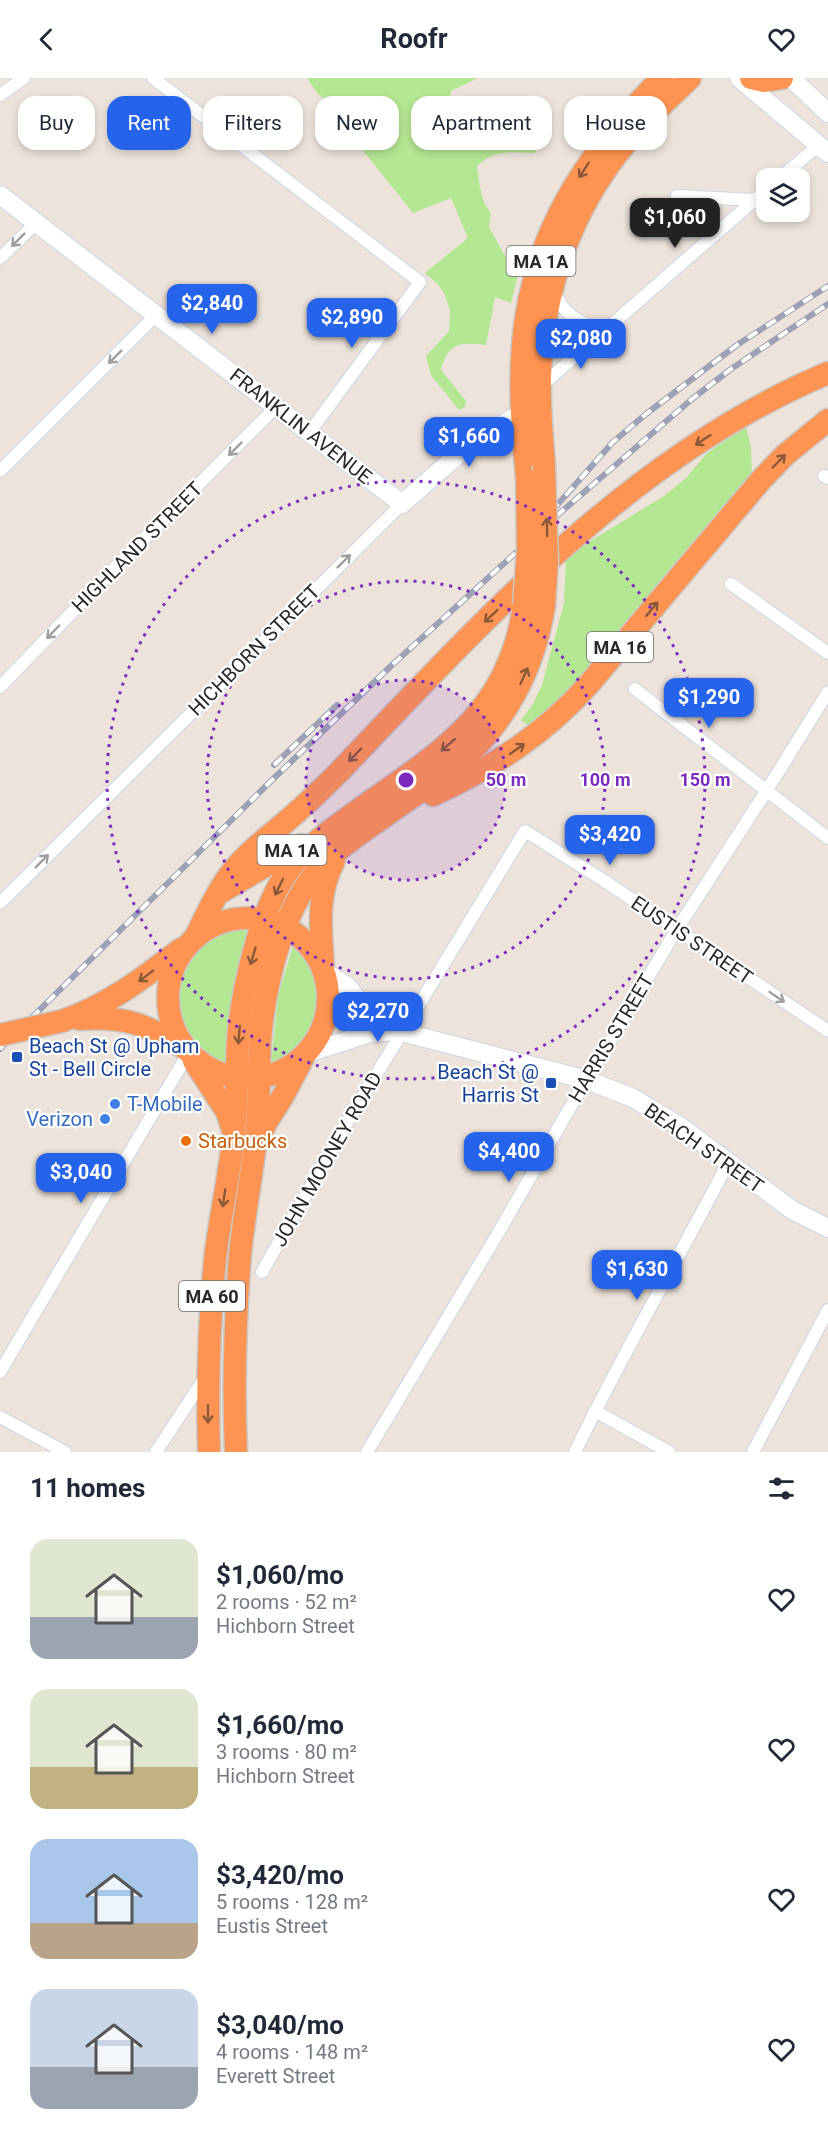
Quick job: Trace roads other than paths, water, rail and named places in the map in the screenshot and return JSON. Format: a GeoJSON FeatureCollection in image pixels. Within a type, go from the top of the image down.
{"type":"FeatureCollection","features":[{"type":"Feature","properties":{"kind":"highway"},"geometry":{"type":"LineString","coordinates":[[752,78],[765,81],[782,78]]}},
{"type":"Feature","properties":{"kind":"highway","name":"MA 1A"},"geometry":{"type":"LineString","coordinates":[[534,606],[548,562],[540,387],[543,333],[553,284],[576,222],[599,179],[678,81]]}},
{"type":"Feature","properties":{"kind":"highway","name":"MA 1A"},"geometry":{"type":"LineString","coordinates":[[217,895],[456,766],[490,732],[513,699],[527,671],[540,632],[534,606],[528,549],[521,376],[525,328],[535,280],[550,234],[594,154],[621,120],[678,81]]}},
{"type":"Feature","properties":{"kind":"highway"},"geometry":{"type":"LineString","coordinates":[[233,1141],[227,1112],[173,1027],[168,994],[174,968],[183,951],[194,939],[231,873],[242,860],[318,793],[469,637],[593,522],[650,476],[703,440],[751,410],[828,373]]}},
{"type":"Feature","properties":{"kind":"highway","name":"MA 16"},"geometry":{"type":"LineString","coordinates":[[369,814],[483,770],[518,749],[550,724],[585,688],[769,472],[802,440],[828,420]]}},
{"type":"Feature","properties":{"kind":"highway","name":"MA 1A"},"geometry":{"type":"LineString","coordinates":[[248,1078],[284,1071],[306,1055],[318,1038],[327,1015],[329,993],[323,969],[322,891],[333,863],[369,814]]}},
{"type":"Feature","properties":{"kind":"highway","name":"MA 60"},"geometry":{"type":"LineString","coordinates":[[276,924],[279,887],[291,866],[330,831],[369,814]]}},
{"type":"Feature","properties":{"kind":"highway","name":"MA 60"},"geometry":{"type":"LineString","coordinates":[[209,1452],[208,1372],[215,1260],[233,1141],[248,1078],[261,1039],[252,960],[276,924],[297,902],[310,880],[347,844]]}},
{"type":"Feature","properties":{"kind":"highway"},"geometry":{"type":"LineString","coordinates":[[62,1021],[91,1009],[132,987],[211,928],[242,918],[276,924],[308,945],[323,969]]}},
{"type":"Feature","properties":{"kind":"highway"},"geometry":{"type":"LineString","coordinates":[[0,1035],[62,1021],[105,1018],[132,1022],[150,1028],[212,1070],[248,1078]]}},
{"type":"Feature","properties":{"kind":"highway"},"geometry":{"type":"LineString","coordinates":[[253,1159],[266,1122],[306,1055]]}},
{"type":"Feature","properties":{"kind":"highway","name":"MA 60"},"geometry":{"type":"LineString","coordinates":[[236,1452],[234,1387],[237,1303],[243,1232],[258,1116],[248,1078]]}},
{"type":"Feature","properties":{"kind":"street"},"geometry":{"type":"LineString","coordinates":[[0,95],[24,78]]}},
{"type":"Feature","properties":{"kind":"street"},"geometry":{"type":"LineString","coordinates":[[153,78],[420,282],[309,433]]}},
{"type":"Feature","properties":{"kind":"street"},"geometry":{"type":"LineString","coordinates":[[740,78],[823,149],[795,168]]}},
{"type":"Feature","properties":{"kind":"street"},"geometry":{"type":"LineString","coordinates":[[791,78],[828,113]]}},
{"type":"Feature","properties":{"kind":"street","name":"FRANKLIN AVENUE"},"geometry":{"type":"LineString","coordinates":[[0,195],[402,504]]}},
{"type":"Feature","properties":{"kind":"street"},"geometry":{"type":"LineString","coordinates":[[677,196],[755,200]]}},
{"type":"Feature","properties":{"kind":"street"},"geometry":{"type":"LineString","coordinates":[[540,387],[755,200]]}},
{"type":"Feature","properties":{"kind":"street"},"geometry":{"type":"LineString","coordinates":[[0,258],[36,223]]}},
{"type":"Feature","properties":{"kind":"street"},"geometry":{"type":"LineString","coordinates":[[553,284],[558,300],[567,313],[580,322],[603,331]]}},
{"type":"Feature","properties":{"kind":"street"},"geometry":{"type":"LineString","coordinates":[[0,471],[156,315]]}},
{"type":"Feature","properties":{"kind":"street","name":"HIGHLAND STREET"},"geometry":{"type":"LineString","coordinates":[[0,687],[276,407]]}},
{"type":"Feature","properties":{"kind":"street","name":"HICHBORN STREET"},"geometry":{"type":"LineString","coordinates":[[0,903],[402,504],[471,443],[522,413]]}},
{"type":"Feature","properties":{"kind":"street"},"geometry":{"type":"LineString","coordinates":[[731,584],[828,653]]}},
{"type":"Feature","properties":{"kind":"street"},"geometry":{"type":"LineString","coordinates":[[634,689],[828,838]]}},
{"type":"Feature","properties":{"kind":"street","name":"HARRIS STREET"},"geometry":{"type":"LineString","coordinates":[[367,1452],[677,929],[828,692]]}},
{"type":"Feature","properties":{"kind":"street","name":"EUSTIS STREET"},"geometry":{"type":"LineString","coordinates":[[525,831],[828,1030]]}},
{"type":"Feature","properties":{"kind":"street","name":"JOHN MOONEY ROAD"},"geometry":{"type":"LineString","coordinates":[[262,1272],[343,1129],[525,831]]}},
{"type":"Feature","properties":{"kind":"street","name":"BEACH STREET"},"geometry":{"type":"LineString","coordinates":[[323,969],[348,987],[373,1019],[402,1032],[586,1080],[615,1090],[651,1108],[681,1127],[792,1210],[828,1228]]}},
{"type":"Feature","properties":{"kind":"street","name":"BEACH STREET"},"geometry":{"type":"LineString","coordinates":[[306,1055],[369,1033],[402,1032]]}},
{"type":"Feature","properties":{"kind":"street"},"geometry":{"type":"LineString","coordinates":[[0,1372],[188,1052]]}},
{"type":"Feature","properties":{"kind":"street"},"geometry":{"type":"LineString","coordinates":[[574,1452],[609,1381],[701,1217],[728,1163]]}},
{"type":"Feature","properties":{"kind":"street"},"geometry":{"type":"LineString","coordinates":[[753,1452],[828,1310]]}},
{"type":"Feature","properties":{"kind":"street"},"geometry":{"type":"LineString","coordinates":[[156,1452],[208,1372]]}},
{"type":"Feature","properties":{"kind":"street"},"geometry":{"type":"LineString","coordinates":[[595,1411],[669,1452]]}},
{"type":"Feature","properties":{"kind":"street"},"geometry":{"type":"LineString","coordinates":[[0,1417],[64,1452]]}},
{"type":"Feature","properties":{"kind":"railway"},"geometry":{"type":"LineString","coordinates":[[551,512],[613,442],[646,414],[737,345],[828,286]]}},
{"type":"Feature","properties":{"kind":"railway"},"geometry":{"type":"LineString","coordinates":[[0,1049],[392,665],[553,519],[692,399],[731,369],[828,304]]}},
{"type":"Feature","properties":{"kind":"railway"},"geometry":{"type":"LineString","coordinates":[[274,765],[337,705]]}},
{"type":"Feature","properties":{"kind":"place","name":"Beach St @ Upham St - Bell Circle"},"geometry":{"type":"Point","coordinates":[17,1057]}},
{"type":"Feature","properties":{"kind":"place","name":"Beach St @ Harris St"},"geometry":{"type":"Point","coordinates":[551,1083]}},
{"type":"Feature","properties":{"kind":"place","name":"T-Mobile"},"geometry":{"type":"Point","coordinates":[115,1104]}},
{"type":"Feature","properties":{"kind":"place","name":"Verizon"},"geometry":{"type":"Point","coordinates":[105,1119]}},
{"type":"Feature","properties":{"kind":"place","name":"Starbucks"},"geometry":{"type":"Point","coordinates":[186,1141]}}]}
